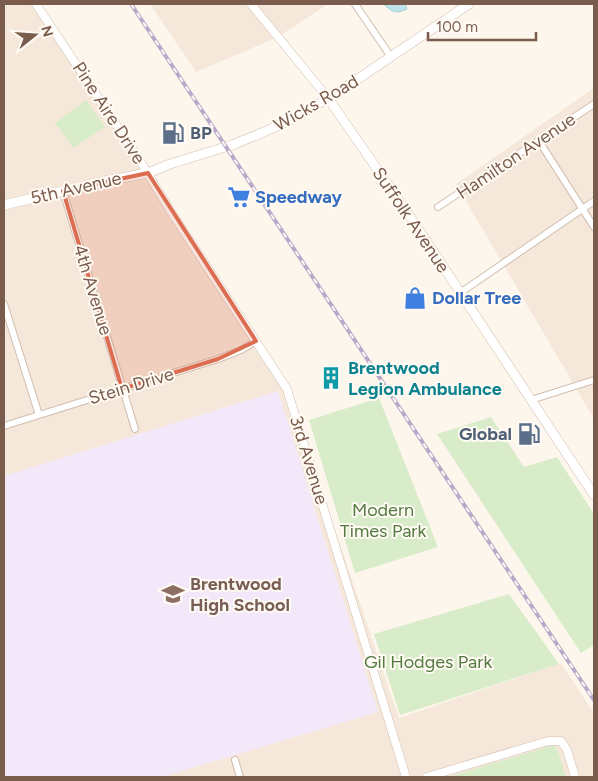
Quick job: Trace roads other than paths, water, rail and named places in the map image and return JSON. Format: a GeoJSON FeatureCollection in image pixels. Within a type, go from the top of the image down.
{"type":"FeatureCollection","features":[{"type":"Feature","properties":{"kind":"main road","name":"Wicks Road"},"geometry":{"type":"LineString","coordinates":[[148,173],[170,164],[232,145],[293,119],[391,58],[470,4]]}},
{"type":"Feature","properties":{"kind":"main road","name":"Suffolk Avenue"},"geometry":{"type":"LineString","coordinates":[[328,98],[413,221],[594,495]]}},
{"type":"Feature","properties":{"kind":"main road","name":"5th Avenue"},"geometry":{"type":"LineString","coordinates":[[4,205],[148,173]]}},
{"type":"Feature","properties":{"kind":"street","name":"Pine Aire Drive"},"geometry":{"type":"LineString","coordinates":[[36,4],[148,173]]}},
{"type":"Feature","properties":{"kind":"street","name":"Suffolk Avenue"},"geometry":{"type":"LineString","coordinates":[[251,4],[328,98]]}},
{"type":"Feature","properties":{"kind":"street"},"geometry":{"type":"LineString","coordinates":[[355,4],[391,58]]}},
{"type":"Feature","properties":{"kind":"street","name":"Hamilton Avenue"},"geometry":{"type":"LineString","coordinates":[[438,207],[594,104]]}},
{"type":"Feature","properties":{"kind":"street"},"geometry":{"type":"LineString","coordinates":[[538,141],[594,227]]}},
{"type":"Feature","properties":{"kind":"street","name":"3rd Avenue"},"geometry":{"type":"LineString","coordinates":[[148,173],[173,215],[287,389],[406,777]]}},
{"type":"Feature","properties":{"kind":"street","name":"4th Avenue"},"geometry":{"type":"LineString","coordinates":[[63,191],[135,429]]}},
{"type":"Feature","properties":{"kind":"street"},"geometry":{"type":"LineString","coordinates":[[460,293],[594,201]]}},
{"type":"Feature","properties":{"kind":"street"},"geometry":{"type":"LineString","coordinates":[[4,304],[39,415]]}},
{"type":"Feature","properties":{"kind":"street","name":"Stein Drive"},"geometry":{"type":"LineString","coordinates":[[4,426],[218,359],[241,350],[256,341]]}},
{"type":"Feature","properties":{"kind":"street"},"geometry":{"type":"LineString","coordinates":[[531,400],[594,380]]}},
{"type":"Feature","properties":{"kind":"street"},"geometry":{"type":"LineString","coordinates":[[427,777],[548,741],[561,741],[567,750],[575,777]]}},
{"type":"Feature","properties":{"kind":"street"},"geometry":{"type":"LineString","coordinates":[[235,760],[240,777]]}},
{"type":"Feature","properties":{"kind":"water"},"geometry":{"type":"Polygon","coordinates":[[[383,4],[405,4],[407,9],[399,12],[392,11],[383,4]]]}},
{"type":"Feature","properties":{"kind":"railway"},"geometry":{"type":"LineString","coordinates":[[131,4],[594,700]]}},
{"type":"Feature","properties":{"kind":"place","name":"BP"},"geometry":{"type":"Point","coordinates":[173,133]}},
{"type":"Feature","properties":{"kind":"place","name":"Speedway"},"geometry":{"type":"Point","coordinates":[239,197]}},
{"type":"Feature","properties":{"kind":"place","name":"Dollar Tree"},"geometry":{"type":"Point","coordinates":[415,298]}},
{"type":"Feature","properties":{"kind":"place","name":"Brentwood Legion Ambulance"},"geometry":{"type":"Point","coordinates":[331,378]}},
{"type":"Feature","properties":{"kind":"place","name":"Global"},"geometry":{"type":"Point","coordinates":[529,434]}},
{"type":"Feature","properties":{"kind":"place","name":"Brentwood High School"},"geometry":{"type":"Point","coordinates":[173,594]}},
{"type":"Feature","properties":{"kind":"park label","name":"Modern Times Park"},"geometry":{"type":"Point","coordinates":[383,520]}},
{"type":"Feature","properties":{"kind":"park label","name":"Gil Hodges Park"},"geometry":{"type":"Point","coordinates":[428,662]}}]}
